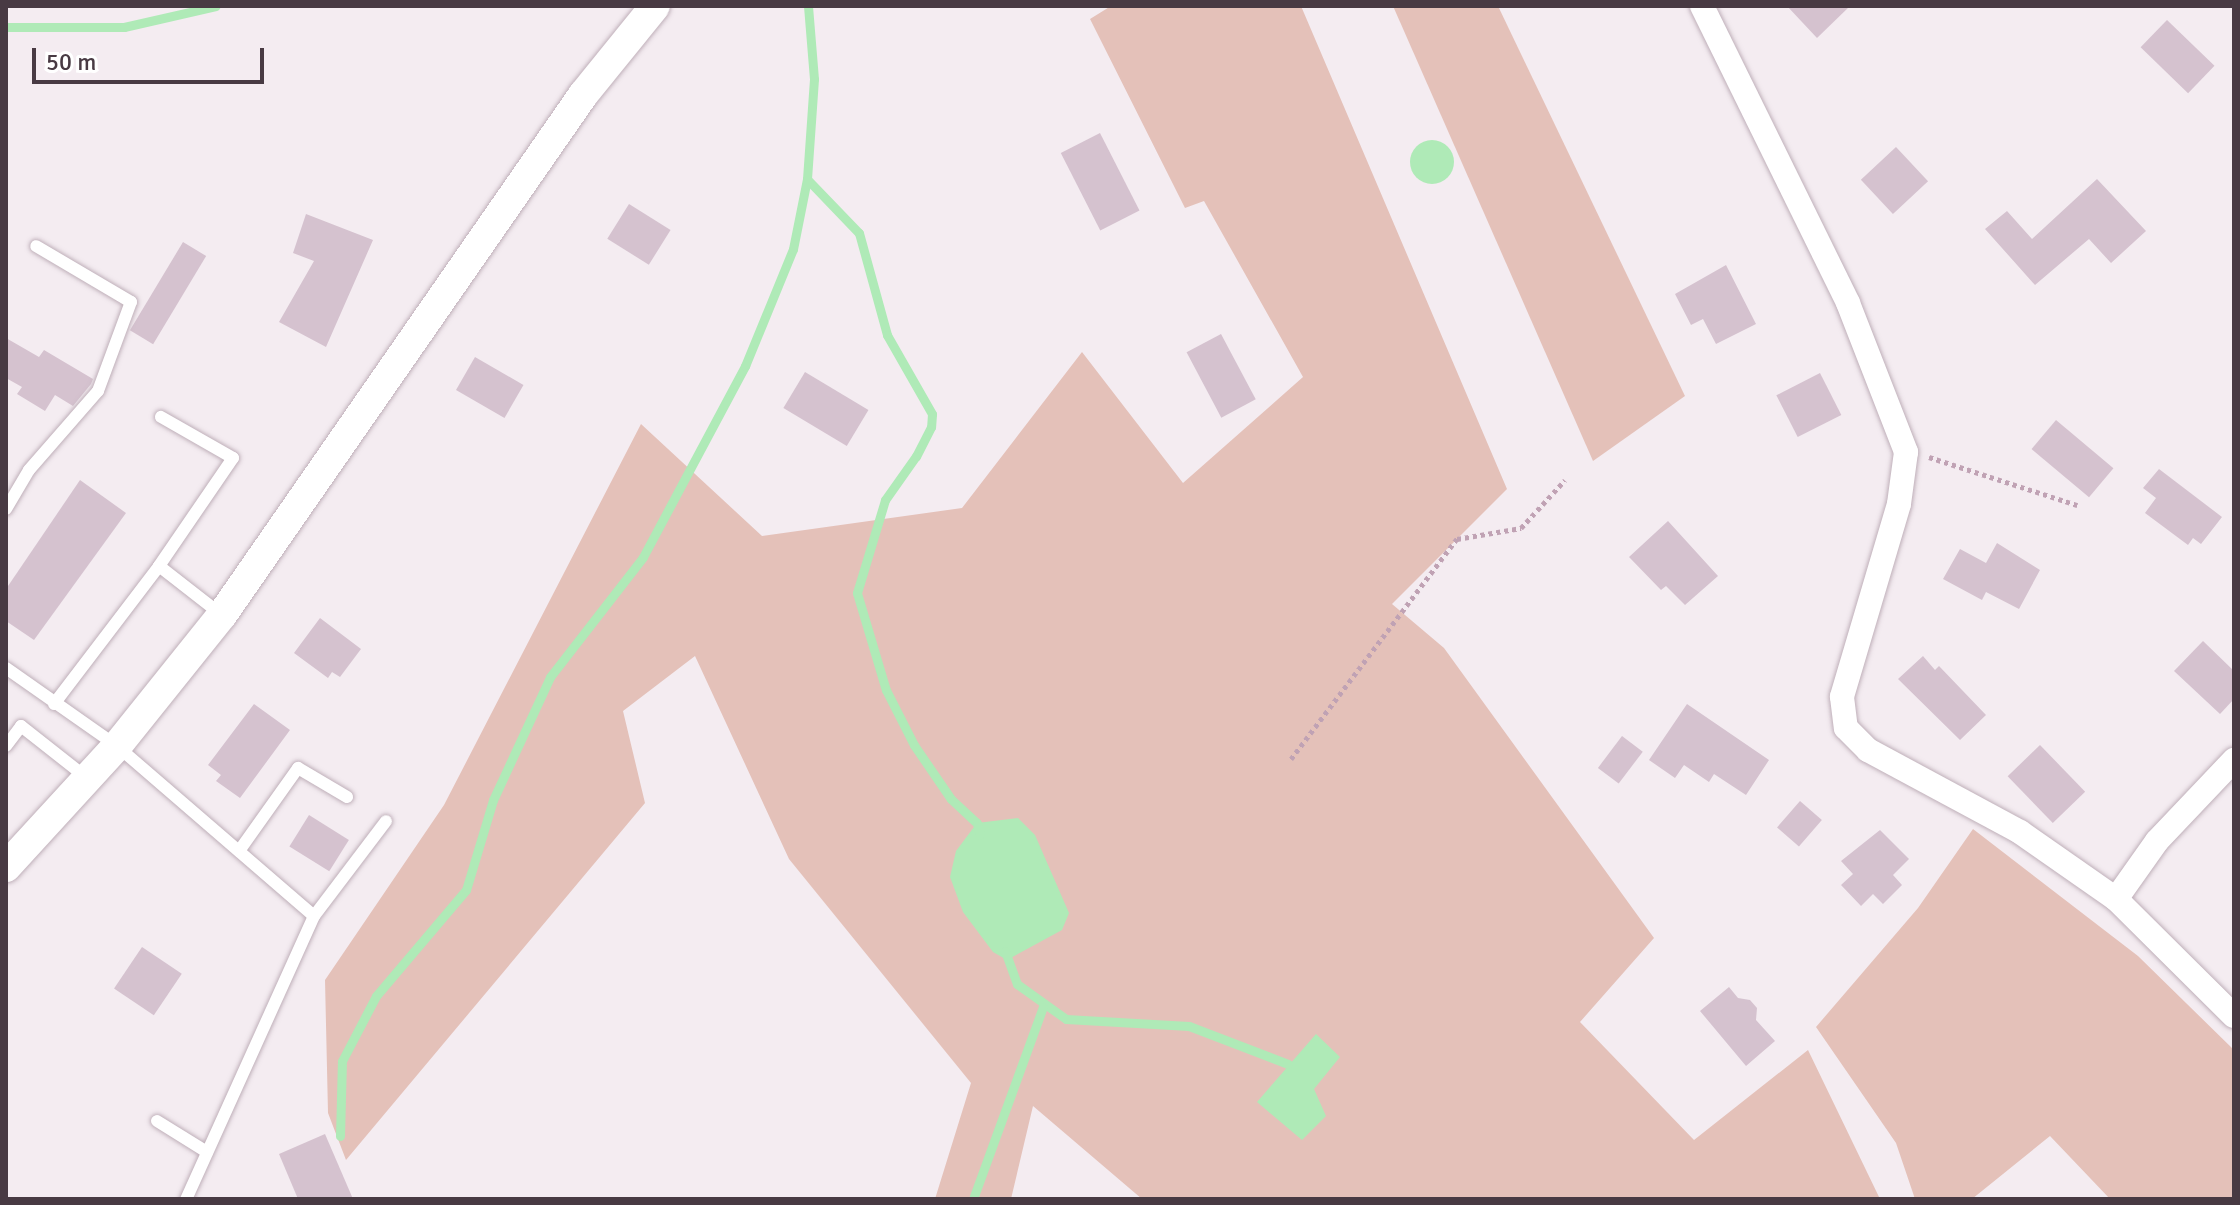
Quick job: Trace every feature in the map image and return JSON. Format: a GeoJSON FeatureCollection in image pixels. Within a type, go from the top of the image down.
{"type":"FeatureCollection","features":[{"type":"Feature","properties":{"kind":"street"},"geometry":{"type":"LineString","coordinates":[[6,867],[117,746],[222,615],[583,95],[655,6]]}},
{"type":"Feature","properties":{"kind":"street"},"geometry":{"type":"LineString","coordinates":[[1702,6],[1848,303],[1906,452],[1899,504],[1842,697],[1846,728],[1868,750],[2020,832],[2116,899],[2234,1016]]}},
{"type":"Feature","properties":{"kind":"street"},"geometry":{"type":"LineString","coordinates":[[2116,899],[2157,841],[2234,760]]}},
{"type":"Feature","properties":{"kind":"lane"},"geometry":{"type":"LineString","coordinates":[[6,509],[29,470],[98,391],[131,302],[36,246]]}},
{"type":"Feature","properties":{"kind":"lane"},"geometry":{"type":"LineString","coordinates":[[54,704],[159,566],[233,458],[161,417]]}},
{"type":"Feature","properties":{"kind":"lane"},"geometry":{"type":"LineString","coordinates":[[159,566],[222,615]]}},
{"type":"Feature","properties":{"kind":"lane"},"geometry":{"type":"LineString","coordinates":[[6,668],[117,746],[314,916]]}},
{"type":"Feature","properties":{"kind":"lane"},"geometry":{"type":"LineString","coordinates":[[6,746],[21,726],[88,779]]}},
{"type":"Feature","properties":{"kind":"lane"},"geometry":{"type":"LineString","coordinates":[[239,851],[298,768],[347,797]]}},
{"type":"Feature","properties":{"kind":"lane"},"geometry":{"type":"LineString","coordinates":[[186,1199],[314,916],[386,821]]}},
{"type":"Feature","properties":{"kind":"lane"},"geometry":{"type":"LineString","coordinates":[[157,1121],[207,1152]]}},
{"type":"Feature","properties":{"kind":"path"},"geometry":{"type":"LineString","coordinates":[[1906,452],[2077,505]]}},
{"type":"Feature","properties":{"kind":"path"},"geometry":{"type":"LineString","coordinates":[[1291,759],[1457,539],[1521,528],[1565,480]]}},
{"type":"Feature","properties":{"kind":"shaded area"},"geometry":{"type":"Polygon","coordinates":[[[1111,6],[1301,6],[1507,489],[1392,604],[1444,648],[1654,938],[1580,1022],[1694,1140],[1808,1050],[1880,1199],[1142,1199],[1033,1106],[1011,1199],[935,1199],[971,1083],[789,859],[695,656],[623,711],[645,803],[346,1160],[328,1113],[325,980],[444,805],[641,424],[762,536],[962,508],[1082,352],[1183,483],[1303,377],[1204,201],[1185,208],[1090,19],[1111,6]]]}},
{"type":"Feature","properties":{"kind":"shaded area"},"geometry":{"type":"Polygon","coordinates":[[[1393,6],[1498,6],[1685,396],[1593,461],[1393,6]]]}},
{"type":"Feature","properties":{"kind":"shaded area"},"geometry":{"type":"Polygon","coordinates":[[[1432,140],[1448,146],[1454,162],[1448,178],[1432,184],[1416,178],[1410,162],[1416,146],[1432,140]]]}},
{"type":"Feature","properties":{"kind":"shaded area"},"geometry":{"type":"Polygon","coordinates":[[[1018,818],[1035,835],[1069,913],[1062,930],[1007,960],[993,952],[963,912],[950,877],[956,851],[977,823],[1018,818]]]}},
{"type":"Feature","properties":{"kind":"shaded area"},"geometry":{"type":"Polygon","coordinates":[[[1973,829],[2138,956],[2234,1050],[2234,1199],[2110,1199],[2050,1136],[1972,1199],[1915,1199],[1896,1143],[1816,1027],[1918,908],[1973,829]]]}},
{"type":"Feature","properties":{"kind":"shaded area"},"geometry":{"type":"Polygon","coordinates":[[[1316,1034],[1340,1057],[1314,1089],[1326,1116],[1302,1140],[1257,1102],[1316,1034]]]}},
{"type":"Feature","properties":{"kind":"building"},"geometry":{"type":"Polygon","coordinates":[[[1787,6],[1850,6],[1817,38],[1787,6]]]}},
{"type":"Feature","properties":{"kind":"building"},"geometry":{"type":"Polygon","coordinates":[[[2167,20],[2214,66],[2188,93],[2141,47],[2167,20]]]}},
{"type":"Feature","properties":{"kind":"building"},"geometry":{"type":"Polygon","coordinates":[[[1100,133],[1139,211],[1100,230],[1061,153],[1100,133]]]}},
{"type":"Feature","properties":{"kind":"building"},"geometry":{"type":"Polygon","coordinates":[[[1896,147],[1928,181],[1893,214],[1861,180],[1896,147]]]}},
{"type":"Feature","properties":{"kind":"building"},"geometry":{"type":"Polygon","coordinates":[[[2097,179],[2146,231],[2111,263],[2089,239],[2035,285],[1985,229],[2007,211],[2032,239],[2097,179]]]}},
{"type":"Feature","properties":{"kind":"building"},"geometry":{"type":"Polygon","coordinates":[[[629,204],[671,230],[649,265],[607,239],[629,204]]]}},
{"type":"Feature","properties":{"kind":"building"},"geometry":{"type":"Polygon","coordinates":[[[306,214],[373,240],[326,347],[279,322],[314,261],[293,253],[306,214]]]}},
{"type":"Feature","properties":{"kind":"building"},"geometry":{"type":"Polygon","coordinates":[[[183,242],[206,256],[153,344],[130,330],[183,242]]]}},
{"type":"Feature","properties":{"kind":"building"},"geometry":{"type":"Polygon","coordinates":[[[1726,265],[1756,324],[1716,344],[1703,319],[1691,325],[1675,294],[1726,265]]]}},
{"type":"Feature","properties":{"kind":"building"},"geometry":{"type":"Polygon","coordinates":[[[1221,334],[1256,399],[1221,418],[1187,352],[1221,334]]]}},
{"type":"Feature","properties":{"kind":"building"},"geometry":{"type":"Polygon","coordinates":[[[6,338],[39,357],[44,350],[93,379],[91,384],[73,406],[55,395],[45,411],[17,394],[22,387],[6,378],[6,338]]]}},
{"type":"Feature","properties":{"kind":"building"},"geometry":{"type":"Polygon","coordinates":[[[475,357],[523,385],[504,418],[456,390],[475,357]]]}},
{"type":"Feature","properties":{"kind":"building"},"geometry":{"type":"Polygon","coordinates":[[[805,372],[868,410],[847,446],[783,408],[805,372]]]}},
{"type":"Feature","properties":{"kind":"building"},"geometry":{"type":"Polygon","coordinates":[[[1820,373],[1841,415],[1798,437],[1776,395],[1820,373]]]}},
{"type":"Feature","properties":{"kind":"building"},"geometry":{"type":"Polygon","coordinates":[[[2056,420],[2113,468],[2089,497],[2032,449],[2056,420]]]}},
{"type":"Feature","properties":{"kind":"building"},"geometry":{"type":"Polygon","coordinates":[[[2159,469],[2222,517],[2201,544],[2193,538],[2188,545],[2145,513],[2156,498],[2143,488],[2159,469]]]}},
{"type":"Feature","properties":{"kind":"building"},"geometry":{"type":"Polygon","coordinates":[[[80,480],[126,513],[34,640],[6,621],[6,589],[80,480]]]}},
{"type":"Feature","properties":{"kind":"building"},"geometry":{"type":"Polygon","coordinates":[[[1668,521],[1718,576],[1685,605],[1666,586],[1661,590],[1629,557],[1668,521]]]}},
{"type":"Feature","properties":{"kind":"building"},"geometry":{"type":"Polygon","coordinates":[[[1997,543],[2040,570],[2019,609],[1986,592],[1982,600],[1943,579],[1960,549],[1986,563],[1997,543]]]}},
{"type":"Feature","properties":{"kind":"building"},"geometry":{"type":"Polygon","coordinates":[[[320,618],[361,649],[340,677],[332,672],[328,678],[294,653],[320,618]]]}},
{"type":"Feature","properties":{"kind":"building"},"geometry":{"type":"Polygon","coordinates":[[[2203,641],[2234,671],[2234,699],[2220,714],[2174,671],[2203,641]]]}},
{"type":"Feature","properties":{"kind":"building"},"geometry":{"type":"Polygon","coordinates":[[[1923,656],[1935,670],[1939,666],[1986,715],[1960,740],[1898,679],[1923,656]]]}},
{"type":"Feature","properties":{"kind":"building"},"geometry":{"type":"Polygon","coordinates":[[[254,704],[290,730],[240,798],[216,781],[221,775],[208,765],[254,704]]]}},
{"type":"Feature","properties":{"kind":"building"},"geometry":{"type":"Polygon","coordinates":[[[1687,704],[1769,760],[1746,795],[1714,774],[1709,782],[1684,765],[1675,778],[1649,760],[1687,704]]]}},
{"type":"Feature","properties":{"kind":"building"},"geometry":{"type":"Polygon","coordinates":[[[1622,736],[1643,752],[1619,784],[1598,768],[1622,736]]]}},
{"type":"Feature","properties":{"kind":"building"},"geometry":{"type":"Polygon","coordinates":[[[2040,745],[2085,792],[2053,823],[2008,776],[2040,745]]]}},
{"type":"Feature","properties":{"kind":"building"},"geometry":{"type":"Polygon","coordinates":[[[1800,801],[1822,820],[1799,846],[1777,827],[1800,801]]]}},
{"type":"Feature","properties":{"kind":"building"},"geometry":{"type":"Polygon","coordinates":[[[309,815],[349,840],[329,871],[289,846],[309,815]]]}},
{"type":"Feature","properties":{"kind":"building"},"geometry":{"type":"Polygon","coordinates":[[[1880,830],[1909,859],[1893,875],[1902,885],[1883,904],[1873,894],[1861,906],[1841,885],[1853,874],[1841,861],[1880,830]]]}},
{"type":"Feature","properties":{"kind":"building"},"geometry":{"type":"Polygon","coordinates":[[[142,947],[182,974],[154,1015],[114,988],[142,947]]]}},
{"type":"Feature","properties":{"kind":"building"},"geometry":{"type":"Polygon","coordinates":[[[1729,987],[1738,998],[1750,1000],[1757,1008],[1756,1020],[1775,1041],[1746,1066],[1700,1011],[1729,987]]]}},
{"type":"Feature","properties":{"kind":"building"},"geometry":{"type":"Polygon","coordinates":[[[325,1134],[353,1199],[298,1199],[279,1154],[325,1134]]]}},
{"type":"Feature","properties":{"kind":"waterway"},"geometry":{"type":"LineString","coordinates":[[6,27],[124,27],[216,6]]}},
{"type":"Feature","properties":{"kind":"waterway"},"geometry":{"type":"LineString","coordinates":[[340,1136],[342,1061],[376,996],[466,890],[493,800],[550,677],[643,557],[745,366],[793,249],[807,179],[814,79],[808,6]]}},
{"type":"Feature","properties":{"kind":"waterway"},"geometry":{"type":"LineString","coordinates":[[807,179],[859,233],[887,335],[932,414],[931,427],[916,456],[885,500],[857,593],[886,690],[914,745],[951,799],[977,823],[980,835]]}},
{"type":"Feature","properties":{"kind":"waterway"},"geometry":{"type":"LineString","coordinates":[[1005,951],[1017,984],[1066,1019],[1189,1026],[1288,1064]]}},
{"type":"Feature","properties":{"kind":"waterway"},"geometry":{"type":"LineString","coordinates":[[973,1199],[1043,1007]]}}]}
